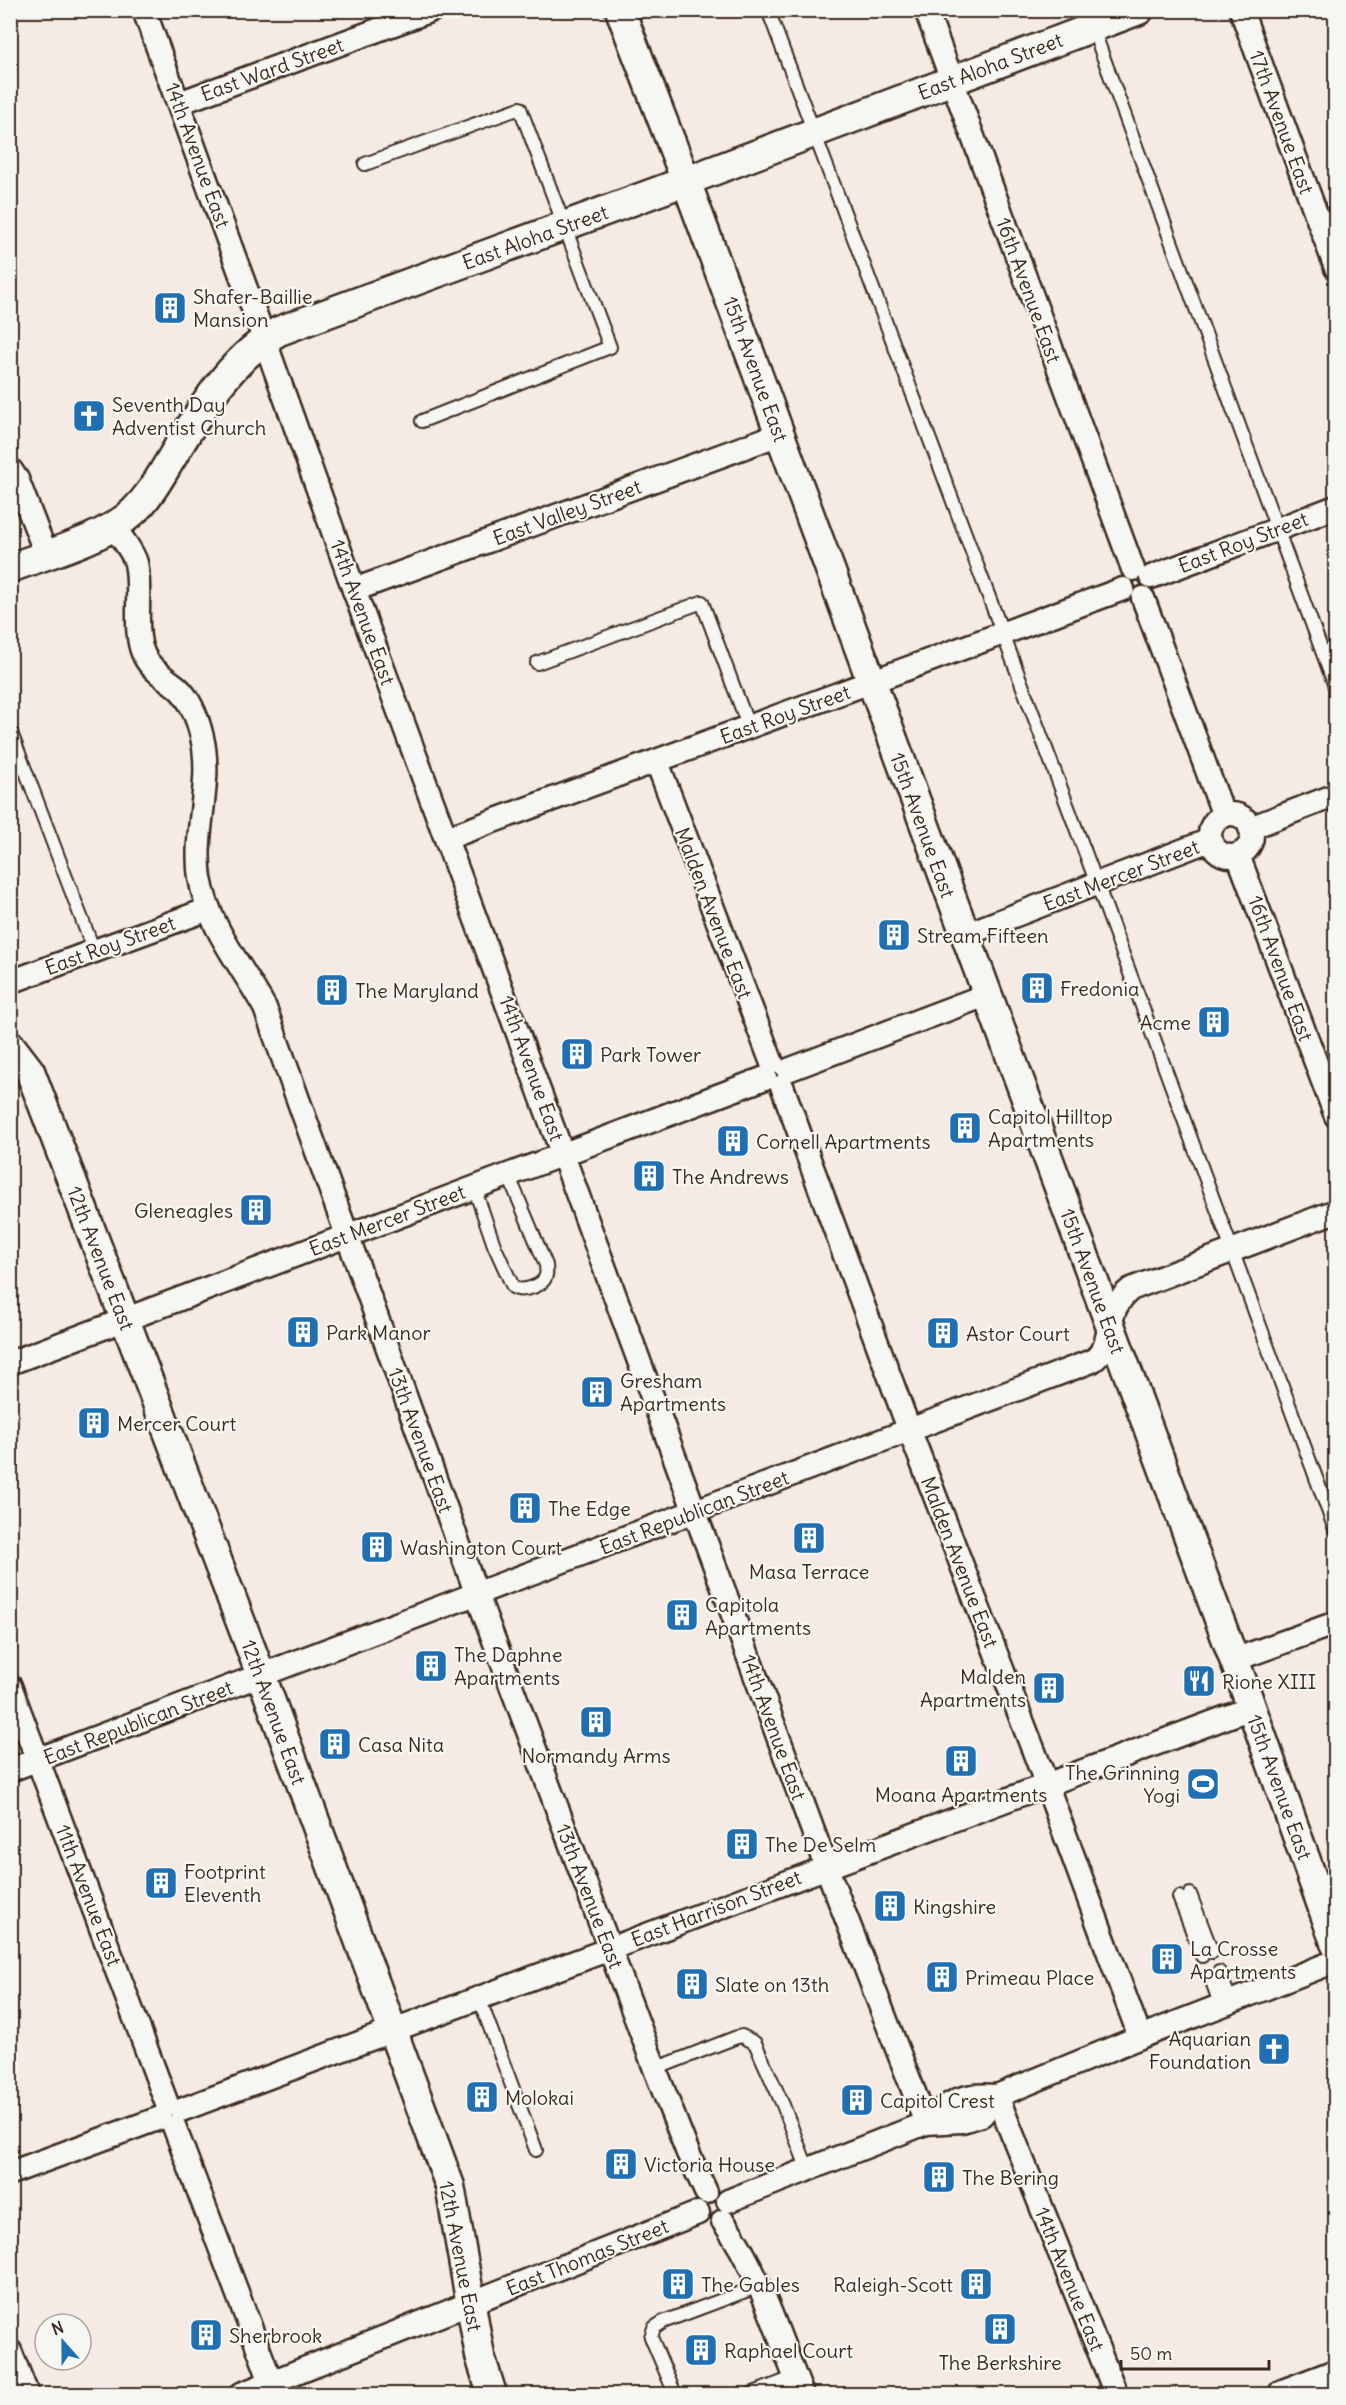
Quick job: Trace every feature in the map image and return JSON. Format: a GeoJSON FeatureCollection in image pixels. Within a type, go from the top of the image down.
{"type":"FeatureCollection","features":[{"type":"Feature","properties":{"kind":"street","name":"14th Avenue East"},"geometry":{"type":"LineString","coordinates":[[144,10],[354,590],[826,1866],[926,2123]]}},
{"type":"Feature","properties":{"kind":"street","name":"East Ward Street"},"geometry":{"type":"LineString","coordinates":[[179,103],[432,10]]}},
{"type":"Feature","properties":{"kind":"street","name":"15th Avenue East"},"geometry":{"type":"LineString","coordinates":[[620,10],[686,181],[1234,1660],[1335,1945]]}},
{"type":"Feature","properties":{"kind":"street","name":"16th Avenue East"},"geometry":{"type":"LineString","coordinates":[[926,10],[1224,816]]}},
{"type":"Feature","properties":{"kind":"street","name":"East Aloha Street"},"geometry":{"type":"LineString","coordinates":[[10,568],[115,528],[136,510],[158,483],[207,400],[234,367],[264,339],[279,331],[952,81],[1089,19],[1139,10]]}},
{"type":"Feature","properties":{"kind":"street","name":"17th Avenue East"},"geometry":{"type":"LineString","coordinates":[[1241,10],[1335,268]]}},
{"type":"Feature","properties":{"kind":"street","name":"East Valley Street"},"geometry":{"type":"LineString","coordinates":[[354,590],[780,434]]}},
{"type":"Feature","properties":{"kind":"street"},"geometry":{"type":"LineString","coordinates":[[10,469],[46,554]]}},
{"type":"Feature","properties":{"kind":"street","name":"East Roy Street"},"geometry":{"type":"LineString","coordinates":[[447,838],[749,728],[1335,507]]}},
{"type":"Feature","properties":{"kind":"street","name":"13th Avenue East"},"geometry":{"type":"LineString","coordinates":[[115,528],[135,561],[139,592],[138,621],[143,654],[162,677],[179,689],[194,711],[202,738],[206,763],[199,843],[200,878],[209,909],[232,955],[265,1008],[345,1235],[477,1595],[688,2153],[702,2203]]}},
{"type":"Feature","properties":{"kind":"street","name":"Malden Avenue East"},"geometry":{"type":"LineString","coordinates":[[657,762],[777,1074],[909,1429],[1047,1784],[1140,2037]]}},
{"type":"Feature","properties":{"kind":"street"},"geometry":{"type":"LineString","coordinates":[[1250,828],[1335,795]]}},
{"type":"Feature","properties":{"kind":"street"},"geometry":{"type":"LineString","coordinates":[[1236,815],[1243,818],[1250,828],[1250,844],[1238,855],[1222,854],[1217,851],[1210,840],[1212,826],[1224,816],[1236,815]]}},
{"type":"Feature","properties":{"kind":"street","name":"East Mercer Street"},"geometry":{"type":"LineString","coordinates":[[964,935],[1210,840]]}},
{"type":"Feature","properties":{"kind":"street","name":"16th Avenue East"},"geometry":{"type":"LineString","coordinates":[[1238,855],[1335,1116]]}},
{"type":"Feature","properties":{"kind":"street","name":"East Roy Street"},"geometry":{"type":"LineString","coordinates":[[10,982],[209,909]]}},
{"type":"Feature","properties":{"kind":"street","name":"East Mercer Street"},"geometry":{"type":"LineString","coordinates":[[10,1363],[986,995]]}},
{"type":"Feature","properties":{"kind":"street","name":"12th Avenue East"},"geometry":{"type":"LineString","coordinates":[[10,1045],[30,1071],[261,1675],[450,2186],[480,2356],[492,2394]]}},
{"type":"Feature","properties":{"kind":"street","name":"East Republican Street"},"geometry":{"type":"LineString","coordinates":[[10,1770],[1092,1361],[1104,1350],[1113,1311],[1131,1289],[1335,1211]]}},
{"type":"Feature","properties":{"kind":"street"},"geometry":{"type":"LineString","coordinates":[[1234,1660],[1335,1623]]}},
{"type":"Feature","properties":{"kind":"street","name":"11th Avenue East"},"geometry":{"type":"LineString","coordinates":[[10,1686],[272,2382]]}},
{"type":"Feature","properties":{"kind":"street","name":"East Harrison Street"},"geometry":{"type":"LineString","coordinates":[[10,2173],[171,2115],[826,1866],[1251,1708]]}},
{"type":"Feature","properties":{"kind":"street"},"geometry":{"type":"LineString","coordinates":[[702,2203],[708,2223],[726,2211],[808,2170],[926,2123],[962,2121],[982,2115],[997,2096],[1335,1961]]}},
{"type":"Feature","properties":{"kind":"street","name":"14th Avenue East"},"geometry":{"type":"LineString","coordinates":[[997,2096],[1116,2394]]}},
{"type":"Feature","properties":{"kind":"street","name":"East Thomas Street"},"geometry":{"type":"LineString","coordinates":[[241,2394],[472,2303],[702,2203]]}},
{"type":"Feature","properties":{"kind":"street"},"geometry":{"type":"LineString","coordinates":[[726,2211],[799,2386]]}},
{"type":"Feature","properties":{"kind":"street"},"geometry":{"type":"LineString","coordinates":[[10,2351],[27,2394]]}},
{"type":"Feature","properties":{"kind":"street"},"geometry":{"type":"LineString","coordinates":[[1298,2392],[1335,2374]]}},
{"type":"Feature","properties":{"kind":"lane"},"geometry":{"type":"LineString","coordinates":[[768,10],[1097,884],[1335,1532]]}},
{"type":"Feature","properties":{"kind":"lane"},"geometry":{"type":"LineString","coordinates":[[1089,19],[1335,689]]}},
{"type":"Feature","properties":{"kind":"lane"},"geometry":{"type":"LineString","coordinates":[[365,164],[520,108],[610,347],[422,421]]}},
{"type":"Feature","properties":{"kind":"lane"},"geometry":{"type":"LineString","coordinates":[[537,663],[702,602],[749,728]]}},
{"type":"Feature","properties":{"kind":"lane"},"geometry":{"type":"LineString","coordinates":[[10,730],[94,951]]}},
{"type":"Feature","properties":{"kind":"lane"},"geometry":{"type":"LineString","coordinates":[[474,1187],[513,1287],[517,1290],[526,1289],[542,1282],[547,1275],[546,1265],[508,1174]]}},
{"type":"Feature","properties":{"kind":"lane"},"geometry":{"type":"LineString","coordinates":[[1184,1895],[1207,1954]]}},
{"type":"Feature","properties":{"kind":"lane"},"geometry":{"type":"LineString","coordinates":[[1214,1974],[1226,2004]]}},
{"type":"Feature","properties":{"kind":"lane"},"geometry":{"type":"LineString","coordinates":[[479,1998],[536,2150]]}},
{"type":"Feature","properties":{"kind":"lane"},"geometry":{"type":"LineString","coordinates":[[655,2069],[737,2037],[742,2036],[755,2043],[783,2105],[808,2170]]}},
{"type":"Feature","properties":{"kind":"lane"},"geometry":{"type":"LineString","coordinates":[[675,2394],[651,2337],[654,2328],[663,2322],[759,2286]]}},
{"type":"Feature","properties":{"kind":"lane"},"geometry":{"type":"LineString","coordinates":[[751,2394],[799,2386]]}},
{"type":"Feature","properties":{"kind":"place","name":"Shafer-Baillie Mansion"},"geometry":{"type":"Point","coordinates":[170,308]}},
{"type":"Feature","properties":{"kind":"place","name":"Seventh Day Adventist Church"},"geometry":{"type":"Point","coordinates":[89,416]}},
{"type":"Feature","properties":{"kind":"place","name":"Stream Fifteen"},"geometry":{"type":"Point","coordinates":[894,935]}},
{"type":"Feature","properties":{"kind":"place","name":"Fredonia"},"geometry":{"type":"Point","coordinates":[1037,988]}},
{"type":"Feature","properties":{"kind":"place","name":"The Maryland"},"geometry":{"type":"Point","coordinates":[332,990]}},
{"type":"Feature","properties":{"kind":"place","name":"Acme"},"geometry":{"type":"Point","coordinates":[1214,1022]}},
{"type":"Feature","properties":{"kind":"place","name":"Park Tower"},"geometry":{"type":"Point","coordinates":[577,1054]}},
{"type":"Feature","properties":{"kind":"place","name":"Capitol Hilltop Apartments"},"geometry":{"type":"Point","coordinates":[965,1128]}},
{"type":"Feature","properties":{"kind":"place","name":"Cornell Apartments"},"geometry":{"type":"Point","coordinates":[733,1141]}},
{"type":"Feature","properties":{"kind":"place","name":"The Andrews"},"geometry":{"type":"Point","coordinates":[649,1176]}},
{"type":"Feature","properties":{"kind":"place","name":"Gleneagles"},"geometry":{"type":"Point","coordinates":[256,1210]}},
{"type":"Feature","properties":{"kind":"place","name":"Park Manor"},"geometry":{"type":"Point","coordinates":[303,1332]}},
{"type":"Feature","properties":{"kind":"place","name":"Astor Court"},"geometry":{"type":"Point","coordinates":[943,1333]}},
{"type":"Feature","properties":{"kind":"place","name":"Gresham Apartments"},"geometry":{"type":"Point","coordinates":[597,1392]}},
{"type":"Feature","properties":{"kind":"place","name":"Mercer Court"},"geometry":{"type":"Point","coordinates":[94,1423]}},
{"type":"Feature","properties":{"kind":"place","name":"The Edge"},"geometry":{"type":"Point","coordinates":[525,1508]}},
{"type":"Feature","properties":{"kind":"place","name":"Masa Terrace"},"geometry":{"type":"Point","coordinates":[809,1538]}},
{"type":"Feature","properties":{"kind":"place","name":"Washington Court"},"geometry":{"type":"Point","coordinates":[377,1547]}},
{"type":"Feature","properties":{"kind":"place","name":"Capitola Apartments"},"geometry":{"type":"Point","coordinates":[682,1615]}},
{"type":"Feature","properties":{"kind":"place","name":"The Daphne Apartments"},"geometry":{"type":"Point","coordinates":[431,1666]}},
{"type":"Feature","properties":{"kind":"place","name":"Rione XIII"},"geometry":{"type":"Point","coordinates":[1199,1681]}},
{"type":"Feature","properties":{"kind":"place","name":"Malden Apartments"},"geometry":{"type":"Point","coordinates":[1049,1688]}},
{"type":"Feature","properties":{"kind":"place","name":"Normandy Arms"},"geometry":{"type":"Point","coordinates":[596,1722]}},
{"type":"Feature","properties":{"kind":"place","name":"Casa Nita"},"geometry":{"type":"Point","coordinates":[335,1744]}},
{"type":"Feature","properties":{"kind":"place","name":"Moana Apartments"},"geometry":{"type":"Point","coordinates":[961,1761]}},
{"type":"Feature","properties":{"kind":"place","name":"The Grinning Yogi"},"geometry":{"type":"Point","coordinates":[1203,1784]}},
{"type":"Feature","properties":{"kind":"place","name":"The De Selm"},"geometry":{"type":"Point","coordinates":[742,1844]}},
{"type":"Feature","properties":{"kind":"place","name":"Footprint Eleventh"},"geometry":{"type":"Point","coordinates":[161,1883]}},
{"type":"Feature","properties":{"kind":"place","name":"Kingshire"},"geometry":{"type":"Point","coordinates":[890,1906]}},
{"type":"Feature","properties":{"kind":"place","name":"La Crosse Apartments"},"geometry":{"type":"Point","coordinates":[1167,1959]}},
{"type":"Feature","properties":{"kind":"place","name":"Primeau Place"},"geometry":{"type":"Point","coordinates":[942,1977]}},
{"type":"Feature","properties":{"kind":"place","name":"Slate on 13th"},"geometry":{"type":"Point","coordinates":[692,1984]}},
{"type":"Feature","properties":{"kind":"place","name":"Aquarian Foundation"},"geometry":{"type":"Point","coordinates":[1274,2049]}},
{"type":"Feature","properties":{"kind":"place","name":"Molokai"},"geometry":{"type":"Point","coordinates":[482,2097]}},
{"type":"Feature","properties":{"kind":"place","name":"Capitol Crest"},"geometry":{"type":"Point","coordinates":[857,2100]}},
{"type":"Feature","properties":{"kind":"place","name":"Victoria House"},"geometry":{"type":"Point","coordinates":[621,2164]}},
{"type":"Feature","properties":{"kind":"place","name":"The Bering"},"geometry":{"type":"Point","coordinates":[939,2177]}},
{"type":"Feature","properties":{"kind":"place","name":"The Gables"},"geometry":{"type":"Point","coordinates":[678,2284]}},
{"type":"Feature","properties":{"kind":"place","name":"Raleigh-Scott"},"geometry":{"type":"Point","coordinates":[976,2284]}},
{"type":"Feature","properties":{"kind":"place","name":"The Berkshire"},"geometry":{"type":"Point","coordinates":[1000,2329]}},
{"type":"Feature","properties":{"kind":"place","name":"Sherbrook"},"geometry":{"type":"Point","coordinates":[206,2335]}},
{"type":"Feature","properties":{"kind":"place","name":"Raphael Court"},"geometry":{"type":"Point","coordinates":[701,2350]}}]}
